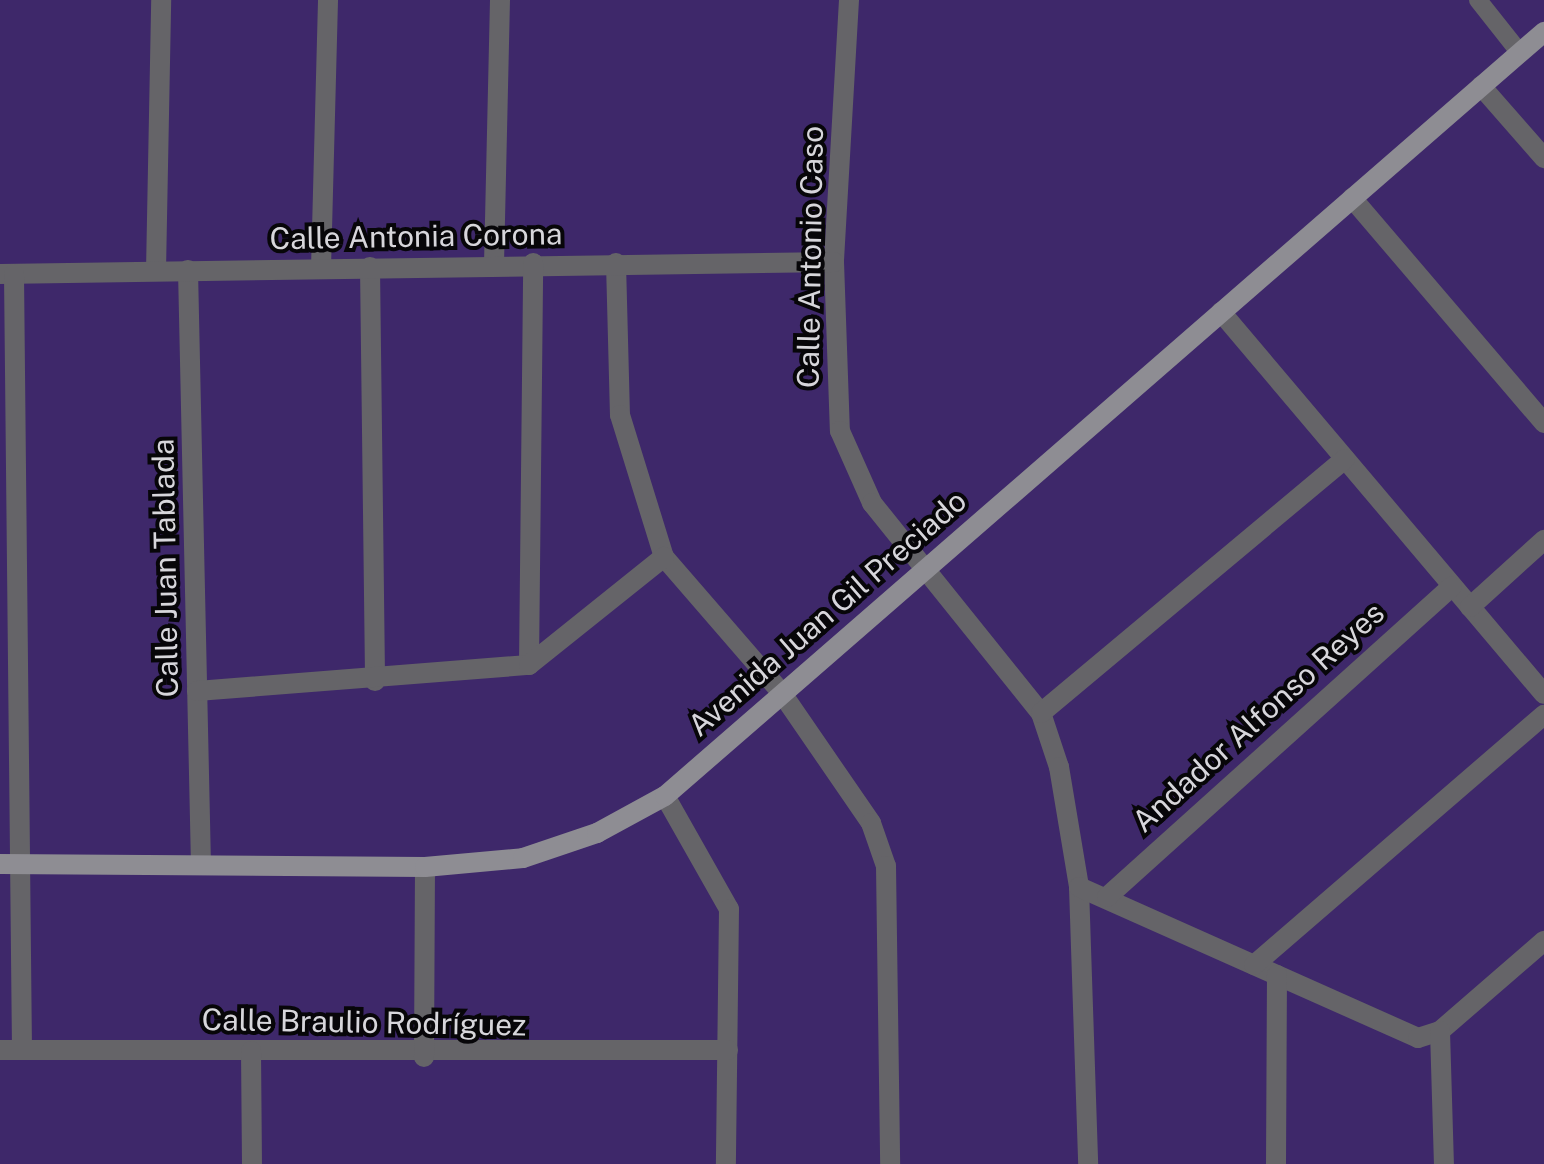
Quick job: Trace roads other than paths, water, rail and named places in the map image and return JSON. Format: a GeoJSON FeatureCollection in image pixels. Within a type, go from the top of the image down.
{"type":"FeatureCollection","features":[{"type":"Feature","properties":{"kind":"street"},"geometry":{"type":"LineString","coordinates":[[156,271],[160,0]]}},
{"type":"Feature","properties":{"kind":"street"},"geometry":{"type":"LineString","coordinates":[[321,268],[328,0]]}},
{"type":"Feature","properties":{"kind":"street"},"geometry":{"type":"LineString","coordinates":[[494,264],[500,0]]}},
{"type":"Feature","properties":{"kind":"street","name":"Calle Antonio Caso"},"geometry":{"type":"LineString","coordinates":[[849,0],[834,262],[840,432],[872,503],[1040,713],[1078,887],[1088,1164]]}},
{"type":"Feature","properties":{"kind":"street","name":"Avenida Juan Gil Preciado"},"geometry":{"type":"LineString","coordinates":[[0,864],[424,867],[562,849],[665,796],[922,568],[1544,32]]}},
{"type":"Feature","properties":{"kind":"street"},"geometry":{"type":"LineString","coordinates":[[1481,86],[1544,158]]}},
{"type":"Feature","properties":{"kind":"street"},"geometry":{"type":"LineString","coordinates":[[1352,198],[1544,423]]}},
{"type":"Feature","properties":{"kind":"street","name":"Calle Antonia Corona"},"geometry":{"type":"LineString","coordinates":[[7,274],[834,262]]}},
{"type":"Feature","properties":{"kind":"street"},"geometry":{"type":"LineString","coordinates":[[616,263],[620,415],[664,557],[782,692],[871,823],[886,866],[890,1164]]}},
{"type":"Feature","properties":{"kind":"street"},"geometry":{"type":"LineString","coordinates":[[530,665],[532,264]]}},
{"type":"Feature","properties":{"kind":"street"},"geometry":{"type":"LineString","coordinates":[[370,267],[374,681]]}},
{"type":"Feature","properties":{"kind":"street","name":"Calle Juan Tablada"},"geometry":{"type":"LineString","coordinates":[[188,270],[202,864]]}},
{"type":"Feature","properties":{"kind":"street"},"geometry":{"type":"LineString","coordinates":[[7,274],[8,457],[22,864],[22,1050]]}},
{"type":"Feature","properties":{"kind":"street"},"geometry":{"type":"LineString","coordinates":[[1221,312],[1544,694]]}},
{"type":"Feature","properties":{"kind":"street"},"geometry":{"type":"LineString","coordinates":[[1040,713],[1345,459]]}},
{"type":"Feature","properties":{"kind":"street"},"geometry":{"type":"LineString","coordinates":[[1470,607],[1544,540]]}},
{"type":"Feature","properties":{"kind":"street"},"geometry":{"type":"LineString","coordinates":[[198,691],[374,681],[530,665],[664,557]]}},
{"type":"Feature","properties":{"kind":"street","name":"Andador Alfonso Reyes"},"geometry":{"type":"LineString","coordinates":[[1107,897],[1452,586]]}},
{"type":"Feature","properties":{"kind":"street"},"geometry":{"type":"LineString","coordinates":[[1254,965],[1544,715]]}},
{"type":"Feature","properties":{"kind":"street"},"geometry":{"type":"LineString","coordinates":[[665,796],[729,909],[726,1164]]}},
{"type":"Feature","properties":{"kind":"street"},"geometry":{"type":"LineString","coordinates":[[424,867],[424,1057]]}},
{"type":"Feature","properties":{"kind":"street"},"geometry":{"type":"LineString","coordinates":[[1078,887],[1418,1038],[1440,1031],[1544,941]]}},
{"type":"Feature","properties":{"kind":"street"},"geometry":{"type":"LineString","coordinates":[[1276,1164],[1278,975]]}},
{"type":"Feature","properties":{"kind":"street"},"geometry":{"type":"LineString","coordinates":[[1440,1031],[1444,1164]]}},
{"type":"Feature","properties":{"kind":"street","name":"Calle Braulio Rodríguez"},"geometry":{"type":"LineString","coordinates":[[0,1050],[251,1051],[424,1057],[728,1050]]}},
{"type":"Feature","properties":{"kind":"street"},"geometry":{"type":"LineString","coordinates":[[251,1051],[252,1164]]}},
{"type":"Feature","properties":{"kind":"lane"},"geometry":{"type":"LineString","coordinates":[[1478,0],[1520,53]]}}]}
